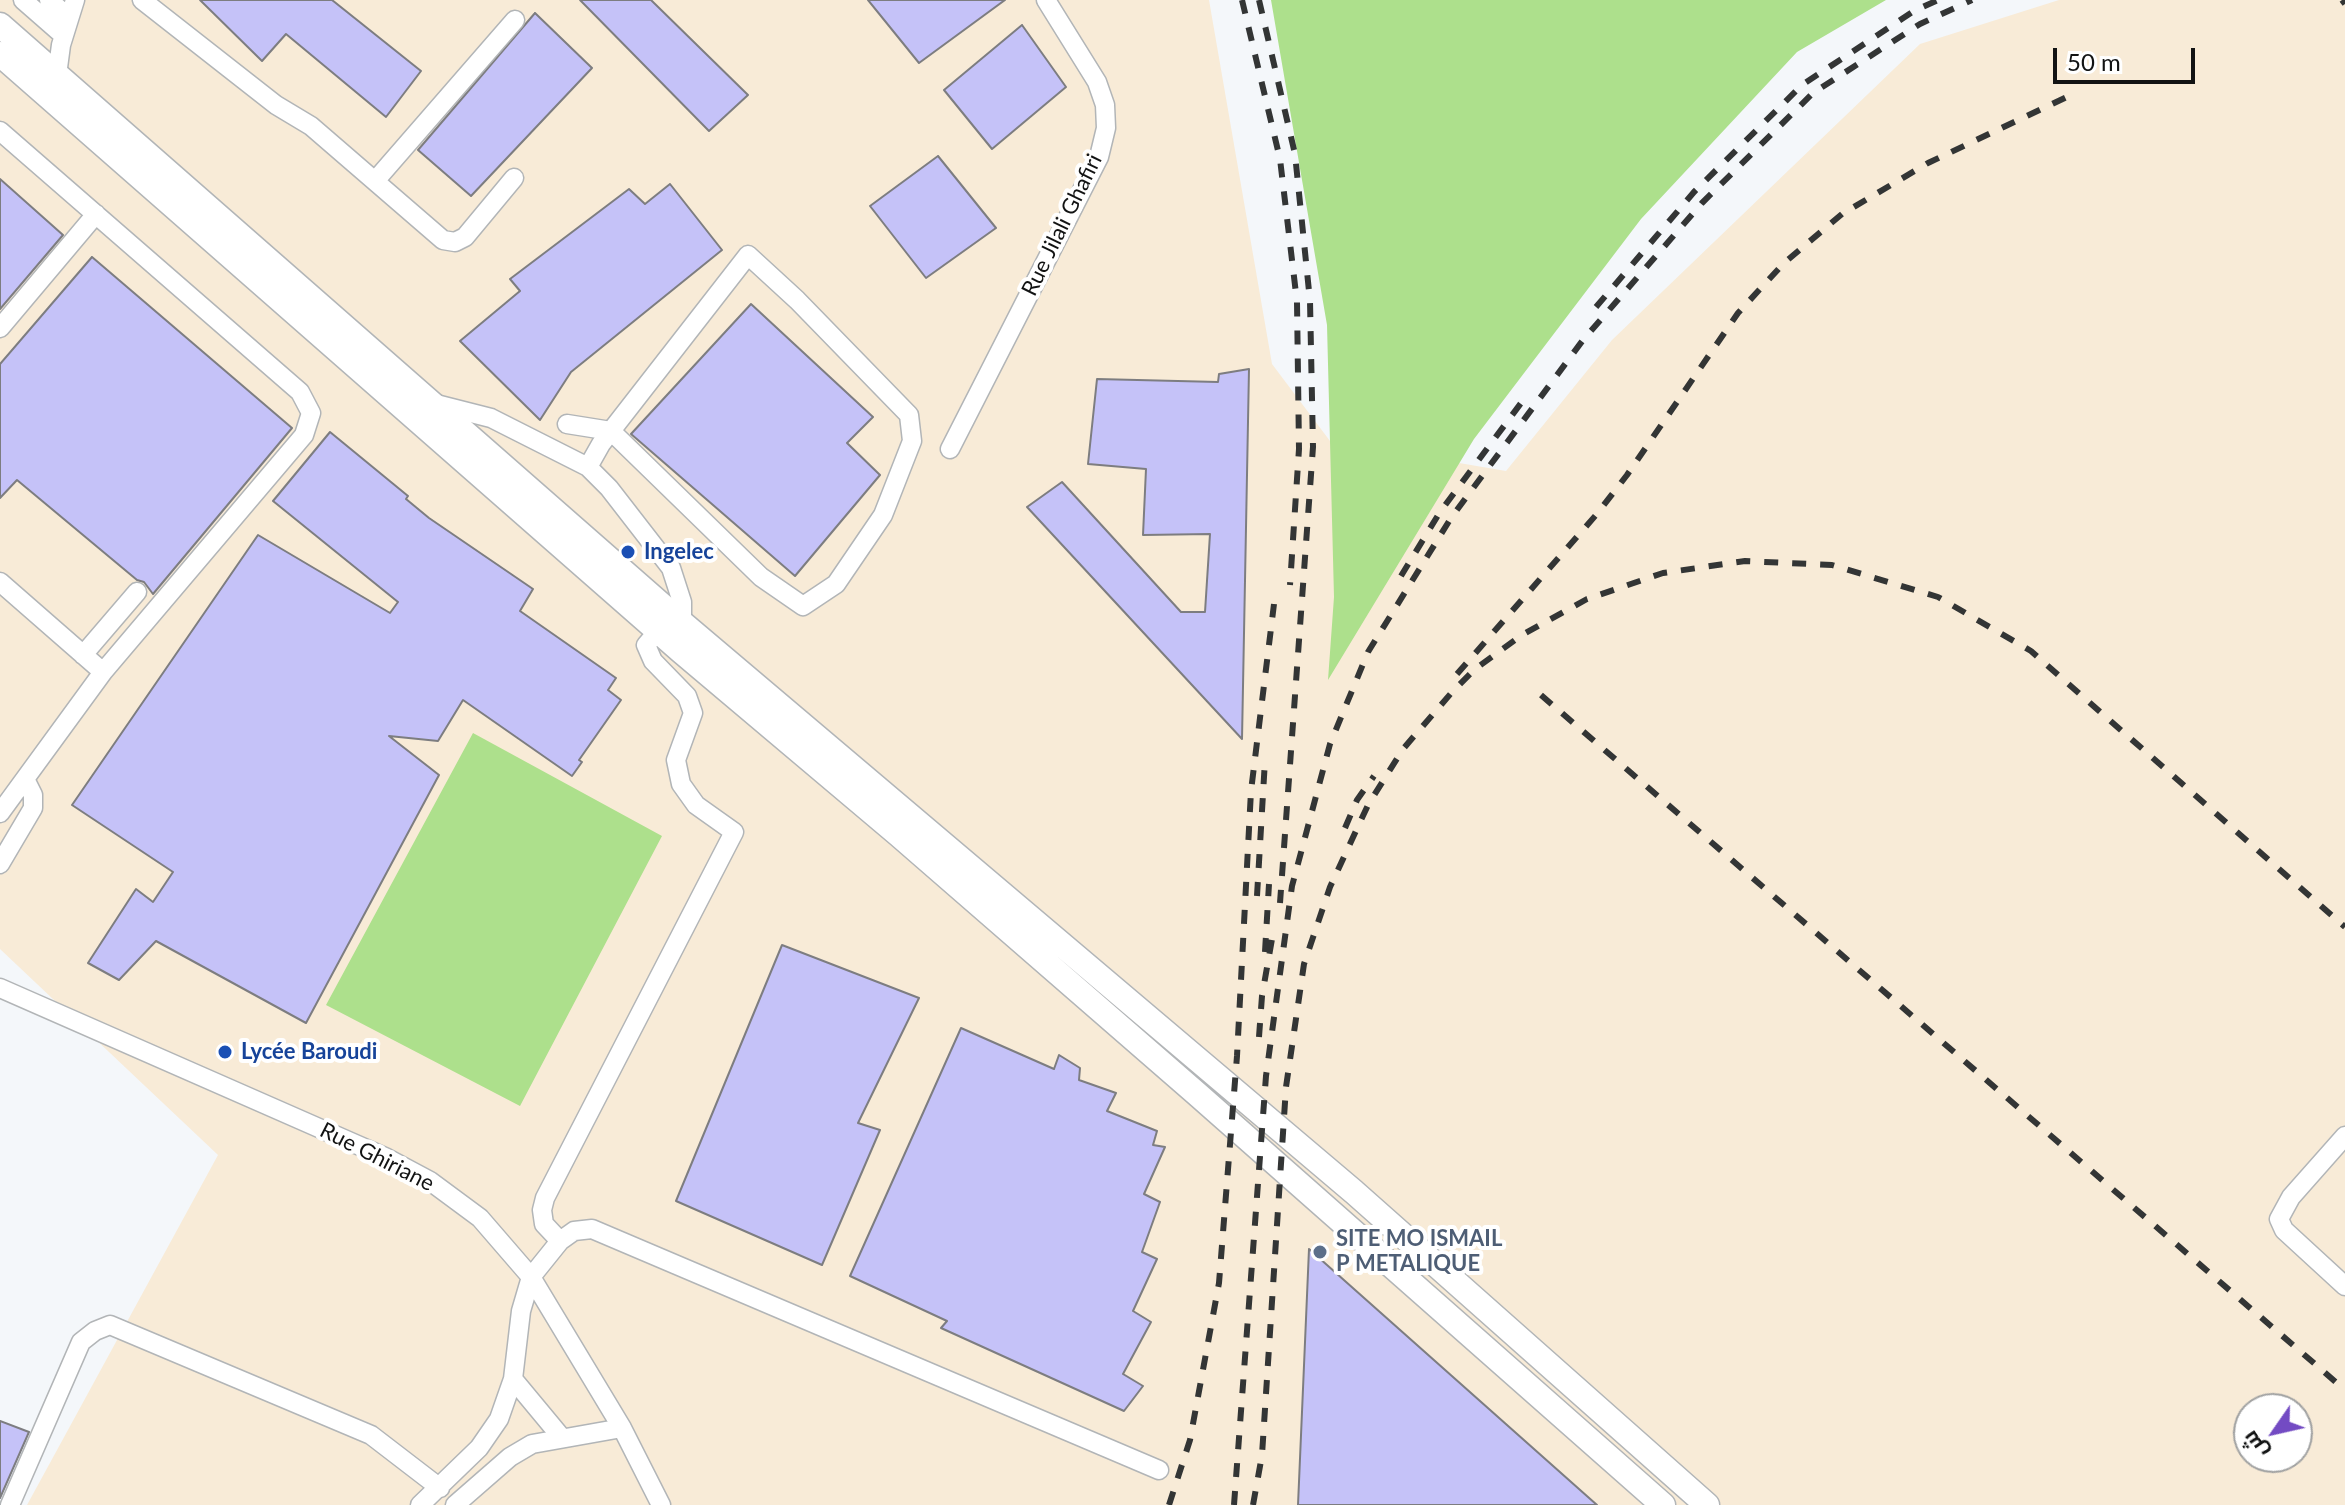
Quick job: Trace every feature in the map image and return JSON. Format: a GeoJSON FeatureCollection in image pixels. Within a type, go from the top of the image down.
{"type":"FeatureCollection","features":[{"type":"Feature","properties":{"kind":"main road"},"geometry":{"type":"LineString","coordinates":[[0,25],[682,623],[1354,1192],[1707,1505]]}},
{"type":"Feature","properties":{"kind":"main road"},"geometry":{"type":"LineString","coordinates":[[0,56],[658,631],[1124,1031],[1663,1505]]}},
{"type":"Feature","properties":{"kind":"street"},"geometry":{"type":"LineString","coordinates":[[23,0],[69,18]]}},
{"type":"Feature","properties":{"kind":"street"},"geometry":{"type":"LineString","coordinates":[[49,0],[69,18]]}},
{"type":"Feature","properties":{"kind":"street"},"geometry":{"type":"LineString","coordinates":[[142,0],[276,105],[311,126],[443,240],[455,242],[465,237],[514,178]]}},
{"type":"Feature","properties":{"kind":"street","name":"Rue Jilali Ghafiri"},"geometry":{"type":"LineString","coordinates":[[950,449],[1099,157],[1106,128],[1105,105],[1097,82],[1046,0]]}},
{"type":"Feature","properties":{"kind":"street"},"geometry":{"type":"LineString","coordinates":[[57,75],[69,18]]}},
{"type":"Feature","properties":{"kind":"street"},"geometry":{"type":"LineString","coordinates":[[375,181],[515,20]]}},
{"type":"Feature","properties":{"kind":"street"},"geometry":{"type":"LineString","coordinates":[[0,131],[300,392],[311,413],[304,435],[103,672],[0,813]]}},
{"type":"Feature","properties":{"kind":"street"},"geometry":{"type":"LineString","coordinates":[[0,328],[96,214]]}},
{"type":"Feature","properties":{"kind":"street"},"geometry":{"type":"LineString","coordinates":[[567,424],[611,431],[761,577],[803,606],[836,584],[883,515],[912,441],[909,415],[797,300],[748,255],[611,431],[588,467]]}},
{"type":"Feature","properties":{"kind":"street"},"geometry":{"type":"LineString","coordinates":[[431,402],[491,418],[588,467],[609,488],[671,568],[682,602],[682,623]]}},
{"type":"Feature","properties":{"kind":"street"},"geometry":{"type":"LineString","coordinates":[[0,582],[103,672]]}},
{"type":"Feature","properties":{"kind":"street"},"geometry":{"type":"LineString","coordinates":[[83,655],[137,592]]}},
{"type":"Feature","properties":{"kind":"street"},"geometry":{"type":"LineString","coordinates":[[560,1241],[544,1224],[542,1210],[545,1198],[734,832],[696,805],[681,784],[676,760],[693,713],[687,696],[653,661],[646,645],[658,631]]}},
{"type":"Feature","properties":{"kind":"street"},"geometry":{"type":"LineString","coordinates":[[0,864],[33,808],[33,795],[25,779]]}},
{"type":"Feature","properties":{"kind":"street","name":"Rue Ghiriane"},"geometry":{"type":"LineString","coordinates":[[0,988],[385,1157],[430,1181],[480,1218],[531,1277],[622,1428],[661,1505]]}},
{"type":"Feature","properties":{"kind":"street"},"geometry":{"type":"LineString","coordinates":[[2345,1136],[2291,1197],[2279,1219],[2284,1230],[2345,1286]]}},
{"type":"Feature","properties":{"kind":"street"},"geometry":{"type":"LineString","coordinates":[[420,1505],[488,1437],[499,1419],[513,1379],[521,1311],[531,1277],[560,1241],[574,1231],[592,1229],[1159,1470]]}},
{"type":"Feature","properties":{"kind":"street"},"geometry":{"type":"LineString","coordinates":[[10,1505],[81,1342],[95,1331],[110,1325],[371,1435],[440,1488]]}},
{"type":"Feature","properties":{"kind":"street"},"geometry":{"type":"LineString","coordinates":[[513,1379],[562,1438]]}},
{"type":"Feature","properties":{"kind":"street"},"geometry":{"type":"LineString","coordinates":[[455,1505],[520,1450],[532,1444],[597,1435],[622,1428]]}},
{"type":"Feature","properties":{"kind":"shaded area"},"geometry":{"type":"Polygon","coordinates":[[[0,0],[1209,0],[1272,364],[1330,441],[1506,471],[1612,340],[1920,44],[2059,0],[2345,0],[2345,1505],[27,1505],[218,1155],[0,949],[0,0]]]}},
{"type":"Feature","properties":{"kind":"green space"},"geometry":{"type":"Polygon","coordinates":[[[1271,0],[1886,0],[1797,52],[1641,219],[1474,439],[1328,680],[1334,597],[1327,325],[1271,0]]]}},
{"type":"Feature","properties":{"kind":"green space"},"geometry":{"type":"Polygon","coordinates":[[[473,733],[662,836],[520,1106],[326,1005],[473,733]]]}},
{"type":"Feature","properties":{"kind":"building"},"geometry":{"type":"Polygon","coordinates":[[[200,0],[332,0],[421,71],[386,117],[286,34],[262,61],[200,0]]]}},
{"type":"Feature","properties":{"kind":"building"},"geometry":{"type":"Polygon","coordinates":[[[580,0],[651,0],[748,95],[709,131],[580,0]]]}},
{"type":"Feature","properties":{"kind":"building"},"geometry":{"type":"Polygon","coordinates":[[[868,0],[1005,0],[919,63],[868,0]]]}},
{"type":"Feature","properties":{"kind":"building"},"geometry":{"type":"Polygon","coordinates":[[[535,13],[592,68],[471,196],[418,150],[535,13]]]}},
{"type":"Feature","properties":{"kind":"building"},"geometry":{"type":"Polygon","coordinates":[[[1022,25],[1066,87],[992,149],[944,90],[1022,25]]]}},
{"type":"Feature","properties":{"kind":"building"},"geometry":{"type":"Polygon","coordinates":[[[938,156],[996,228],[926,278],[870,206],[938,156]]]}},
{"type":"Feature","properties":{"kind":"building"},"geometry":{"type":"Polygon","coordinates":[[[0,179],[63,235],[0,309],[0,179]]]}},
{"type":"Feature","properties":{"kind":"building"},"geometry":{"type":"Polygon","coordinates":[[[670,184],[722,250],[571,372],[540,420],[460,341],[520,291],[510,279],[629,189],[645,204],[670,184]]]}},
{"type":"Feature","properties":{"kind":"building"},"geometry":{"type":"Polygon","coordinates":[[[92,257],[292,428],[153,594],[144,582],[137,580],[17,480],[0,498],[0,364],[92,257]]]}},
{"type":"Feature","properties":{"kind":"building"},"geometry":{"type":"Polygon","coordinates":[[[751,304],[873,417],[847,443],[880,475],[795,576],[631,434],[751,304]]]}},
{"type":"Feature","properties":{"kind":"building"},"geometry":{"type":"Polygon","coordinates":[[[1249,369],[1242,739],[1027,507],[1062,482],[1181,612],[1205,612],[1210,534],[1143,535],[1146,469],[1088,464],[1097,379],[1218,382],[1219,374],[1249,369]]]}},
{"type":"Feature","properties":{"kind":"building"},"geometry":{"type":"Polygon","coordinates":[[[330,432],[408,496],[406,499],[429,518],[533,589],[520,611],[616,678],[608,690],[621,700],[579,760],[582,762],[572,776],[463,700],[438,741],[389,736],[439,775],[306,1023],[156,941],[119,980],[88,963],[136,889],[153,902],[173,872],[72,805],[258,535],[390,613],[398,602],[273,501],[330,432]]]}},
{"type":"Feature","properties":{"kind":"building"},"geometry":{"type":"Polygon","coordinates":[[[782,945],[919,998],[858,1123],[880,1130],[822,1265],[676,1201],[782,945]]]}},
{"type":"Feature","properties":{"kind":"building"},"geometry":{"type":"Polygon","coordinates":[[[961,1028],[1054,1069],[1059,1055],[1080,1068],[1079,1080],[1116,1093],[1107,1111],[1157,1131],[1153,1145],[1165,1147],[1144,1194],[1160,1202],[1142,1252],[1157,1259],[1133,1311],[1151,1322],[1123,1374],[1143,1386],[1124,1411],[941,1328],[947,1321],[850,1276],[961,1028]]]}},
{"type":"Feature","properties":{"kind":"building"},"geometry":{"type":"Polygon","coordinates":[[[1309,1249],[1597,1505],[1298,1505],[1309,1249]]]}},
{"type":"Feature","properties":{"kind":"building"},"geometry":{"type":"Polygon","coordinates":[[[0,1421],[29,1432],[0,1498],[0,1421]]]}},
{"type":"Feature","properties":{"kind":"railway"},"geometry":{"type":"LineString","coordinates":[[1242,0],[1280,159],[1297,302],[1299,449],[1290,585]]}},
{"type":"Feature","properties":{"kind":"railway"},"geometry":{"type":"LineString","coordinates":[[1259,0],[1295,154],[1310,301],[1313,447],[1280,903]]}},
{"type":"Feature","properties":{"kind":"railway"},"geometry":{"type":"LineString","coordinates":[[1596,307],[1694,192],[1802,85],[1914,11],[1938,0]]}},
{"type":"Feature","properties":{"kind":"railway"},"geometry":{"type":"LineString","coordinates":[[1234,1505],[1266,1076],[1292,886],[1330,744],[1368,652],[1451,518],[1583,340],[1702,203],[1813,93],[1920,24],[1972,0]]}},
{"type":"Feature","properties":{"kind":"railway"},"geometry":{"type":"LineString","coordinates":[[2342,0],[2345,4]]}},
{"type":"Feature","properties":{"kind":"railway"},"geometry":{"type":"LineString","coordinates":[[1457,674],[1596,515],[1738,313],[1784,263],[1842,214],[1928,163],[2071,95]]}},
{"type":"Feature","properties":{"kind":"railway"},"geometry":{"type":"LineString","coordinates":[[1401,576],[1440,512],[1527,395]]}},
{"type":"Feature","properties":{"kind":"railway"},"geometry":{"type":"LineString","coordinates":[[1253,1505],[1262,1455],[1286,1087],[1304,964],[1330,887],[1368,805],[1403,749],[1453,691],[1475,669],[1522,635],[1587,599],[1663,573],[1745,561],[1832,565],[1938,597],[2031,651],[2345,927]]}},
{"type":"Feature","properties":{"kind":"railway"},"geometry":{"type":"LineString","coordinates":[[1169,1505],[1190,1440],[1219,1283],[1237,1056],[1251,791],[1274,604]]}},
{"type":"Feature","properties":{"kind":"railway"},"geometry":{"type":"LineString","coordinates":[[1541,695],[2345,1390]]}},
{"type":"Feature","properties":{"kind":"railway"},"geometry":{"type":"LineString","coordinates":[[1257,896],[1265,760]]}},
{"type":"Feature","properties":{"kind":"railway"},"geometry":{"type":"LineString","coordinates":[[1345,828],[1357,800],[1374,776]]}},
{"type":"Feature","properties":{"kind":"railway"},"geometry":{"type":"LineString","coordinates":[[1265,952],[1269,884]]}},
{"type":"Feature","properties":{"kind":"railway"},"geometry":{"type":"LineString","coordinates":[[1259,1037],[1262,996],[1272,939]]}},
{"type":"Feature","properties":{"kind":"place","name":"Ingelec"},"geometry":{"type":"Point","coordinates":[628,552]}},
{"type":"Feature","properties":{"kind":"place","name":"Lycée Baroudi"},"geometry":{"type":"Point","coordinates":[225,1052]}},
{"type":"Feature","properties":{"kind":"place","name":"SITE MO ISMAIL P METALIQUE"},"geometry":{"type":"Point","coordinates":[1320,1252]}}]}
